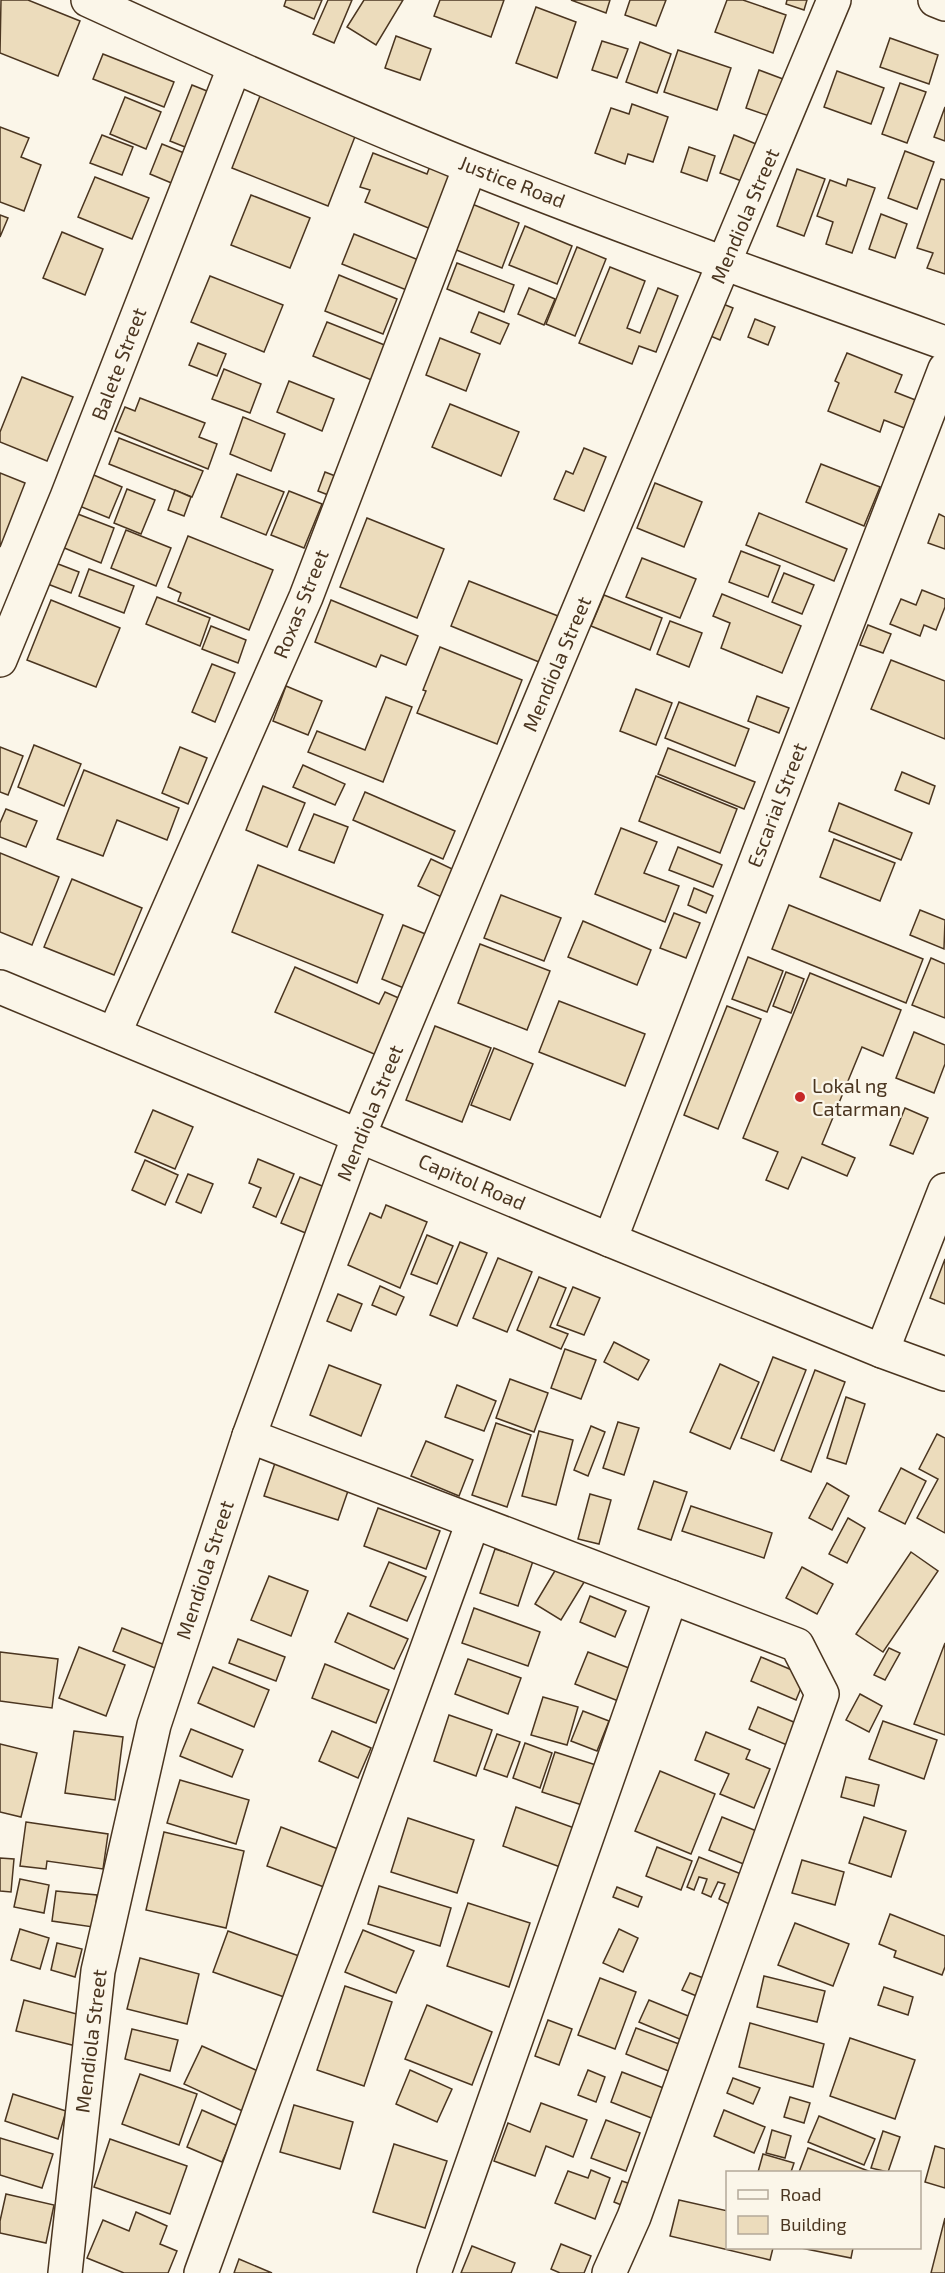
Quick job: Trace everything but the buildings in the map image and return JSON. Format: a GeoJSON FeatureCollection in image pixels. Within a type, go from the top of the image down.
{"type":"FeatureCollection","features":[{"type":"Feature","properties":{"kind":"street","name":"Justice Road"},"geometry":{"type":"LineString","coordinates":[[88,0],[234,68],[470,167],[725,264],[945,343]]}},
{"type":"Feature","properties":{"kind":"street","name":"Mendiola Street"},"geometry":{"type":"LineString","coordinates":[[65,2273],[98,1971],[154,1725],[249,1436],[359,1135],[834,0]]}},
{"type":"Feature","properties":{"kind":"street"},"geometry":{"type":"LineString","coordinates":[[935,0],[945,4]]}},
{"type":"Feature","properties":{"kind":"street","name":"Balete Street"},"geometry":{"type":"LineString","coordinates":[[0,660],[67,498],[234,68]]}},
{"type":"Feature","properties":{"kind":"street","name":"Roxas Street"},"geometry":{"type":"LineString","coordinates":[[114,1034],[306,597],[470,167]]}},
{"type":"Feature","properties":{"kind":"street","name":"Escarial Street"},"geometry":{"type":"LineString","coordinates":[[610,1240],[945,369]]}},
{"type":"Feature","properties":{"kind":"street","name":"Capitol Road"},"geometry":{"type":"LineString","coordinates":[[0,987],[610,1240],[882,1351],[945,1374]]}},
{"type":"Feature","properties":{"kind":"street"},"geometry":{"type":"LineString","coordinates":[[882,1351],[945,1190]]}},
{"type":"Feature","properties":{"kind":"street"},"geometry":{"type":"LineString","coordinates":[[249,1436],[797,1645],[822,1694],[634,2217],[609,2273]]}},
{"type":"Feature","properties":{"kind":"street"},"geometry":{"type":"LineString","coordinates":[[201,2273],[473,1522]]}},
{"type":"Feature","properties":{"kind":"street"},"geometry":{"type":"LineString","coordinates":[[434,2273],[671,1597]]}},
{"type":"Feature","properties":{"kind":"place","name":"Lokal ng Catarman"},"geometry":{"type":"Point","coordinates":[800,1097]}}]}
